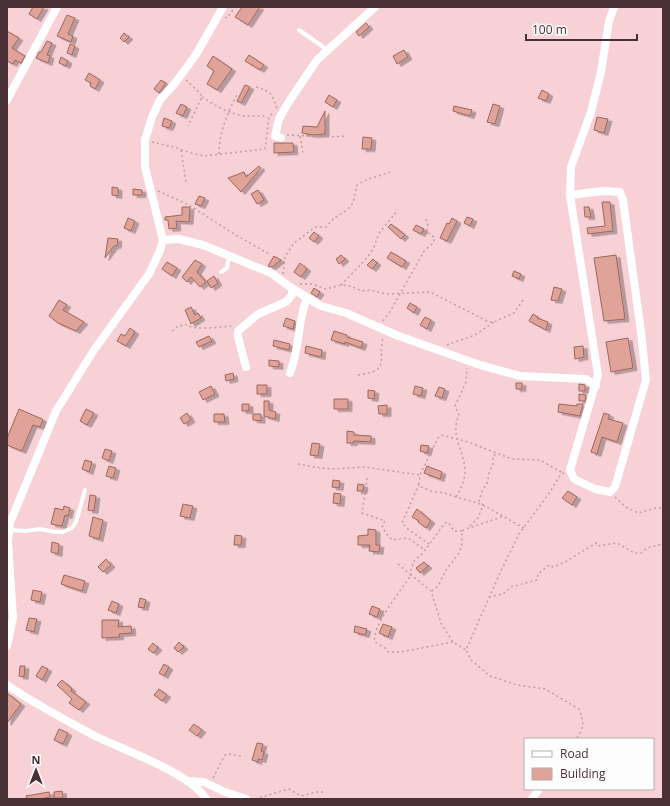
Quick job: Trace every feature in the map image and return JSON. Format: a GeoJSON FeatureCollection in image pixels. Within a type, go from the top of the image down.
{"type":"FeatureCollection","features":[{"type":"Feature","properties":{"kind":"street"},"geometry":{"type":"LineString","coordinates":[[7,100],[57,7]]}},
{"type":"Feature","properties":{"kind":"street"},"geometry":{"type":"LineString","coordinates":[[7,646],[13,618],[8,542],[10,523],[56,411],[94,350],[149,274],[159,253],[163,240],[145,167],[145,140],[152,117],[160,100],[181,76],[197,53],[223,7]]}},
{"type":"Feature","properties":{"kind":"street"},"geometry":{"type":"LineString","coordinates":[[281,138],[275,136],[279,119],[317,60],[375,7]]}},
{"type":"Feature","properties":{"kind":"street"},"geometry":{"type":"LineString","coordinates":[[570,195],[620,192],[623,200],[640,324],[646,380],[615,487],[610,492],[595,489],[574,479],[566,472],[596,386],[598,375],[570,195],[571,167],[590,112],[601,72],[609,21],[614,7]]}},
{"type":"Feature","properties":{"kind":"street"},"geometry":{"type":"LineString","coordinates":[[163,240],[179,239],[203,245],[272,273],[321,306],[346,313],[385,330],[465,360],[520,376],[586,379],[596,386]]}},
{"type":"Feature","properties":{"kind":"street"},"geometry":{"type":"LineString","coordinates":[[246,367],[238,337],[238,331],[258,314],[286,302],[292,295],[288,285]]}},
{"type":"Feature","properties":{"kind":"street"},"geometry":{"type":"LineString","coordinates":[[290,373],[294,364],[302,310],[307,298]]}},
{"type":"Feature","properties":{"kind":"street"},"geometry":{"type":"LineString","coordinates":[[7,685],[24,697],[96,736],[179,775],[204,794],[206,799]]}},
{"type":"Feature","properties":{"kind":"street"},"geometry":{"type":"LineString","coordinates":[[187,782],[204,782],[225,792],[246,799]]}},
{"type":"Feature","properties":{"kind":"street"},"geometry":{"type":"LineString","coordinates":[[532,799],[538,790]]}},
{"type":"Feature","properties":{"kind":"lane"},"geometry":{"type":"LineString","coordinates":[[299,30],[322,46],[326,51]]}},
{"type":"Feature","properties":{"kind":"lane"},"geometry":{"type":"LineString","coordinates":[[222,272],[227,268],[229,256]]}},
{"type":"Feature","properties":{"kind":"lane"},"geometry":{"type":"LineString","coordinates":[[10,530],[26,531],[40,529],[63,532],[72,528],[76,522],[85,490]]}},
{"type":"Feature","properties":{"kind":"path"},"geometry":{"type":"LineString","coordinates":[[181,76],[200,92],[202,97],[215,106],[244,116],[260,115],[279,119]]}},
{"type":"Feature","properties":{"kind":"path"},"geometry":{"type":"LineString","coordinates":[[256,87],[267,90],[272,95],[277,111]]}},
{"type":"Feature","properties":{"kind":"path"},"geometry":{"type":"LineString","coordinates":[[219,154],[219,147],[229,111],[237,95]]}},
{"type":"Feature","properties":{"kind":"path"},"geometry":{"type":"LineString","coordinates":[[188,126],[202,97]]}},
{"type":"Feature","properties":{"kind":"path"},"geometry":{"type":"LineString","coordinates":[[268,117],[288,103]]}},
{"type":"Feature","properties":{"kind":"path"},"geometry":{"type":"LineString","coordinates":[[145,140],[204,156],[265,149],[268,117]]}},
{"type":"Feature","properties":{"kind":"path"},"geometry":{"type":"LineString","coordinates":[[281,138],[287,135],[326,137],[348,136]]}},
{"type":"Feature","properties":{"kind":"path"},"geometry":{"type":"LineString","coordinates":[[300,136],[303,153]]}},
{"type":"Feature","properties":{"kind":"path"},"geometry":{"type":"LineString","coordinates":[[181,150],[186,182]]}},
{"type":"Feature","properties":{"kind":"path"},"geometry":{"type":"LineString","coordinates":[[392,171],[380,176],[366,179],[356,185],[353,203],[347,210],[333,219],[326,227],[315,227],[293,244],[285,257],[288,285],[312,284],[326,289],[341,285],[350,286],[362,292],[370,290],[386,294],[430,292],[489,322],[494,322]]}},
{"type":"Feature","properties":{"kind":"path"},"geometry":{"type":"LineString","coordinates":[[151,190],[163,192],[189,205],[234,234],[269,254]]}},
{"type":"Feature","properties":{"kind":"path"},"geometry":{"type":"LineString","coordinates":[[341,285],[367,258],[374,247],[379,233],[398,210]]}},
{"type":"Feature","properties":{"kind":"path"},"geometry":{"type":"LineString","coordinates":[[358,375],[372,373],[380,367],[382,362],[382,342],[385,330],[383,321],[391,310],[399,293],[424,251],[432,244],[434,238],[428,232],[428,223],[425,218]]}},
{"type":"Feature","properties":{"kind":"path"},"geometry":{"type":"LineString","coordinates":[[437,350],[475,334],[494,322],[514,313],[523,300]]}},
{"type":"Feature","properties":{"kind":"path"},"geometry":{"type":"LineString","coordinates":[[172,331],[185,324],[189,327],[196,328],[232,326],[242,328]]}},
{"type":"Feature","properties":{"kind":"path"},"geometry":{"type":"LineString","coordinates":[[456,497],[462,487],[465,473],[463,457],[458,446],[456,422],[459,414],[455,406],[466,382],[468,369],[465,360]]}},
{"type":"Feature","properties":{"kind":"path"},"geometry":{"type":"LineString","coordinates":[[429,544],[409,530],[402,523],[419,484],[420,475],[438,438],[442,435],[512,459],[540,460],[566,472]]}},
{"type":"Feature","properties":{"kind":"path"},"geometry":{"type":"LineString","coordinates":[[483,505],[479,502],[483,489],[487,484],[493,456],[497,454]]}},
{"type":"Feature","properties":{"kind":"path"},"geometry":{"type":"LineString","coordinates":[[298,464],[320,468],[365,467],[420,475]]}},
{"type":"Feature","properties":{"kind":"path"},"geometry":{"type":"LineString","coordinates":[[466,650],[498,575],[519,534],[548,495],[561,474],[566,472]]}},
{"type":"Feature","properties":{"kind":"path"},"geometry":{"type":"LineString","coordinates":[[367,478],[362,513],[385,521],[382,525],[385,532],[392,540],[408,538],[425,550]]}},
{"type":"Feature","properties":{"kind":"path"},"geometry":{"type":"LineString","coordinates":[[419,484],[421,487],[431,491],[444,493],[483,505],[524,528]]}},
{"type":"Feature","properties":{"kind":"path"},"geometry":{"type":"LineString","coordinates":[[610,492],[626,507],[638,513],[656,508],[663,508]]}},
{"type":"Feature","properties":{"kind":"path"},"geometry":{"type":"LineString","coordinates":[[469,527],[478,518],[483,505]]}},
{"type":"Feature","properties":{"kind":"path"},"geometry":{"type":"LineString","coordinates":[[453,642],[388,652],[385,648],[375,642],[374,639],[382,618],[411,575],[411,569],[415,559],[425,550],[445,522],[448,522],[454,530],[462,531],[469,527],[504,516]]}},
{"type":"Feature","properties":{"kind":"path"},"geometry":{"type":"LineString","coordinates":[[431,591],[438,586],[446,570],[459,552],[462,544],[462,531]]}},
{"type":"Feature","properties":{"kind":"path"},"geometry":{"type":"LineString","coordinates":[[489,598],[503,594],[511,587],[537,580],[538,574],[549,565],[553,567],[565,562],[596,543],[598,546],[617,543],[634,553],[641,553],[647,548],[663,544]]}},
{"type":"Feature","properties":{"kind":"path"},"geometry":{"type":"LineString","coordinates":[[398,564],[431,591],[441,623],[453,642],[466,650],[471,660],[490,676],[518,685],[545,689],[580,709],[584,722],[577,738]]}},
{"type":"Feature","properties":{"kind":"path"},"geometry":{"type":"LineString","coordinates":[[210,785],[225,755],[231,754],[244,757]]}},
{"type":"Feature","properties":{"kind":"path"},"geometry":{"type":"LineString","coordinates":[[255,799],[289,789],[301,796],[316,792],[323,792]]}},
{"type":"Feature","properties":{"kind":"building"},"geometry":{"type":"Polygon","coordinates":[[[33,7],[44,7],[37,19],[29,14],[33,7]]]}},
{"type":"Feature","properties":{"kind":"building"},"geometry":{"type":"Polygon","coordinates":[[[242,7],[260,7],[248,25],[235,17],[242,7]]]}},
{"type":"Feature","properties":{"kind":"building"},"geometry":{"type":"Polygon","coordinates":[[[67,15],[75,18],[68,34],[73,36],[71,42],[57,36],[67,15]]]}},
{"type":"Feature","properties":{"kind":"building"},"geometry":{"type":"Polygon","coordinates":[[[366,23],[369,27],[359,36],[356,32],[366,23]]]}},
{"type":"Feature","properties":{"kind":"building"},"geometry":{"type":"Polygon","coordinates":[[[7,31],[19,38],[12,48],[25,56],[21,63],[15,60],[13,64],[7,61],[7,31]]]}},
{"type":"Feature","properties":{"kind":"building"},"geometry":{"type":"Polygon","coordinates":[[[124,33],[129,37],[124,42],[120,38],[124,33]]]}},
{"type":"Feature","properties":{"kind":"building"},"geometry":{"type":"Polygon","coordinates":[[[47,41],[52,43],[47,55],[50,56],[48,63],[36,58],[47,41]]]}},
{"type":"Feature","properties":{"kind":"building"},"geometry":{"type":"Polygon","coordinates":[[[70,44],[75,46],[72,55],[67,53],[70,44]]]}},
{"type":"Feature","properties":{"kind":"building"},"geometry":{"type":"Polygon","coordinates":[[[404,50],[408,57],[397,64],[393,56],[404,50]]]}},
{"type":"Feature","properties":{"kind":"building"},"geometry":{"type":"Polygon","coordinates":[[[249,55],[264,65],[260,70],[245,61],[249,55]]]}},
{"type":"Feature","properties":{"kind":"building"},"geometry":{"type":"Polygon","coordinates":[[[213,56],[232,69],[217,90],[207,84],[214,71],[207,66],[213,56]]]}},
{"type":"Feature","properties":{"kind":"building"},"geometry":{"type":"Polygon","coordinates":[[[61,57],[68,61],[66,66],[59,63],[61,57]]]}},
{"type":"Feature","properties":{"kind":"building"},"geometry":{"type":"Polygon","coordinates":[[[89,73],[100,80],[95,89],[90,86],[91,83],[85,80],[89,73]]]}},
{"type":"Feature","properties":{"kind":"building"},"geometry":{"type":"Polygon","coordinates":[[[161,80],[166,83],[159,93],[154,89],[161,80]]]}},
{"type":"Feature","properties":{"kind":"building"},"geometry":{"type":"Polygon","coordinates":[[[245,85],[250,87],[241,103],[237,101],[245,85]]]}},
{"type":"Feature","properties":{"kind":"building"},"geometry":{"type":"Polygon","coordinates":[[[542,90],[549,94],[546,101],[538,98],[542,90]]]}},
{"type":"Feature","properties":{"kind":"building"},"geometry":{"type":"Polygon","coordinates":[[[329,95],[337,100],[333,107],[325,102],[329,95]]]}},
{"type":"Feature","properties":{"kind":"building"},"geometry":{"type":"Polygon","coordinates":[[[181,104],[187,107],[183,116],[176,113],[181,104]]]}},
{"type":"Feature","properties":{"kind":"building"},"geometry":{"type":"Polygon","coordinates":[[[493,104],[500,106],[495,124],[487,122],[493,104]]]}},
{"type":"Feature","properties":{"kind":"building"},"geometry":{"type":"Polygon","coordinates":[[[454,106],[472,110],[470,116],[453,111],[454,106]]]}},
{"type":"Feature","properties":{"kind":"building"},"geometry":{"type":"Polygon","coordinates":[[[325,111],[325,134],[314,135],[302,133],[303,126],[317,127],[325,111]]]}},
{"type":"Feature","properties":{"kind":"building"},"geometry":{"type":"Polygon","coordinates":[[[597,117],[608,119],[604,133],[594,130],[597,117]]]}},
{"type":"Feature","properties":{"kind":"building"},"geometry":{"type":"Polygon","coordinates":[[[164,118],[172,121],[169,128],[162,126],[164,118]]]}},
{"type":"Feature","properties":{"kind":"building"},"geometry":{"type":"Polygon","coordinates":[[[363,137],[372,138],[371,149],[362,149],[363,137]]]}},
{"type":"Feature","properties":{"kind":"building"},"geometry":{"type":"Polygon","coordinates":[[[274,143],[293,143],[294,152],[274,153],[274,143]]]}},
{"type":"Feature","properties":{"kind":"building"},"geometry":{"type":"Polygon","coordinates":[[[259,166],[261,168],[241,192],[228,178],[244,172],[246,177],[259,166]]]}},
{"type":"Feature","properties":{"kind":"building"},"geometry":{"type":"Polygon","coordinates":[[[112,187],[118,188],[118,196],[112,195],[112,187]]]}},
{"type":"Feature","properties":{"kind":"building"},"geometry":{"type":"Polygon","coordinates":[[[133,189],[142,190],[142,195],[133,195],[133,189]]]}},
{"type":"Feature","properties":{"kind":"building"},"geometry":{"type":"Polygon","coordinates":[[[258,190],[264,200],[257,204],[251,194],[258,190]]]}},
{"type":"Feature","properties":{"kind":"building"},"geometry":{"type":"Polygon","coordinates":[[[199,196],[205,198],[201,206],[195,204],[199,196]]]}},
{"type":"Feature","properties":{"kind":"building"},"geometry":{"type":"Polygon","coordinates":[[[602,202],[610,202],[613,231],[588,234],[587,228],[605,226],[602,202]]]}},
{"type":"Feature","properties":{"kind":"building"},"geometry":{"type":"Polygon","coordinates":[[[182,207],[190,207],[189,222],[176,221],[177,228],[169,229],[168,220],[165,220],[165,217],[182,215],[182,207]]]}},
{"type":"Feature","properties":{"kind":"building"},"geometry":{"type":"Polygon","coordinates":[[[584,207],[589,207],[591,217],[585,217],[584,207]]]}},
{"type":"Feature","properties":{"kind":"building"},"geometry":{"type":"Polygon","coordinates":[[[467,217],[473,219],[470,226],[464,223],[467,217]]]}},
{"type":"Feature","properties":{"kind":"building"},"geometry":{"type":"Polygon","coordinates":[[[128,218],[135,221],[131,231],[124,228],[128,218]]]}},
{"type":"Feature","properties":{"kind":"building"},"geometry":{"type":"Polygon","coordinates":[[[452,218],[457,221],[447,241],[440,238],[447,223],[449,224],[452,218]]]}},
{"type":"Feature","properties":{"kind":"building"},"geometry":{"type":"Polygon","coordinates":[[[391,224],[405,235],[401,239],[388,227],[391,224]]]}},
{"type":"Feature","properties":{"kind":"building"},"geometry":{"type":"Polygon","coordinates":[[[416,225],[424,229],[421,234],[413,230],[416,225]]]}},
{"type":"Feature","properties":{"kind":"building"},"geometry":{"type":"Polygon","coordinates":[[[314,232],[319,236],[314,242],[309,238],[314,232]]]}},
{"type":"Feature","properties":{"kind":"building"},"geometry":{"type":"Polygon","coordinates":[[[108,238],[118,239],[117,246],[114,246],[105,258],[108,238]]]}},
{"type":"Feature","properties":{"kind":"building"},"geometry":{"type":"Polygon","coordinates":[[[391,252],[406,261],[402,267],[387,258],[391,252]]]}},
{"type":"Feature","properties":{"kind":"building"},"geometry":{"type":"Polygon","coordinates":[[[341,255],[345,259],[339,264],[336,259],[341,255]]]}},
{"type":"Feature","properties":{"kind":"building"},"geometry":{"type":"Polygon","coordinates":[[[616,255],[625,319],[604,321],[594,258],[616,255]]]}},
{"type":"Feature","properties":{"kind":"building"},"geometry":{"type":"Polygon","coordinates":[[[274,256],[281,260],[272,267],[268,266],[274,256]]]}},
{"type":"Feature","properties":{"kind":"building"},"geometry":{"type":"Polygon","coordinates":[[[373,259],[377,263],[372,269],[367,265],[373,259]]]}},
{"type":"Feature","properties":{"kind":"building"},"geometry":{"type":"Polygon","coordinates":[[[195,260],[202,264],[197,272],[206,282],[200,287],[191,277],[187,282],[182,277],[195,260]]]}},
{"type":"Feature","properties":{"kind":"building"},"geometry":{"type":"Polygon","coordinates":[[[167,262],[177,268],[172,276],[162,269],[167,262]]]}},
{"type":"Feature","properties":{"kind":"building"},"geometry":{"type":"Polygon","coordinates":[[[300,263],[307,269],[301,277],[294,272],[300,263]]]}},
{"type":"Feature","properties":{"kind":"building"},"geometry":{"type":"Polygon","coordinates":[[[514,271],[521,274],[519,279],[512,276],[514,271]]]}},
{"type":"Feature","properties":{"kind":"building"},"geometry":{"type":"Polygon","coordinates":[[[214,276],[218,283],[211,288],[207,281],[214,276]]]}},
{"type":"Feature","properties":{"kind":"building"},"geometry":{"type":"Polygon","coordinates":[[[554,287],[562,289],[558,301],[551,300],[554,287]]]}},
{"type":"Feature","properties":{"kind":"building"},"geometry":{"type":"Polygon","coordinates":[[[314,288],[320,292],[317,297],[311,293],[314,288]]]}},
{"type":"Feature","properties":{"kind":"building"},"geometry":{"type":"Polygon","coordinates":[[[59,300],[67,305],[63,310],[84,322],[76,331],[58,323],[49,316],[59,300]]]}},
{"type":"Feature","properties":{"kind":"building"},"geometry":{"type":"Polygon","coordinates":[[[410,303],[417,307],[414,313],[407,308],[410,303]]]}},
{"type":"Feature","properties":{"kind":"building"},"geometry":{"type":"Polygon","coordinates":[[[191,307],[195,315],[198,313],[201,318],[191,324],[185,310],[191,307]]]}},
{"type":"Feature","properties":{"kind":"building"},"geometry":{"type":"Polygon","coordinates":[[[533,314],[538,317],[537,318],[548,322],[546,330],[529,321],[533,314]]]}},
{"type":"Feature","properties":{"kind":"building"},"geometry":{"type":"Polygon","coordinates":[[[425,317],[431,320],[427,329],[420,325],[425,317]]]}},
{"type":"Feature","properties":{"kind":"building"},"geometry":{"type":"Polygon","coordinates":[[[286,318],[295,321],[293,329],[283,326],[286,318]]]}},
{"type":"Feature","properties":{"kind":"building"},"geometry":{"type":"Polygon","coordinates":[[[130,328],[135,332],[126,346],[117,341],[121,334],[125,336],[130,328]]]}},
{"type":"Feature","properties":{"kind":"building"},"geometry":{"type":"Polygon","coordinates":[[[334,331],[363,342],[361,348],[345,342],[345,344],[331,340],[334,331]]]}},
{"type":"Feature","properties":{"kind":"building"},"geometry":{"type":"Polygon","coordinates":[[[209,336],[212,341],[199,347],[196,342],[209,336]]]}},
{"type":"Feature","properties":{"kind":"building"},"geometry":{"type":"Polygon","coordinates":[[[628,338],[633,368],[611,372],[606,342],[628,338]]]}},
{"type":"Feature","properties":{"kind":"building"},"geometry":{"type":"Polygon","coordinates":[[[274,340],[290,344],[289,350],[273,346],[274,340]]]}},
{"type":"Feature","properties":{"kind":"building"},"geometry":{"type":"Polygon","coordinates":[[[306,346],[322,350],[321,357],[305,353],[306,346]]]}},
{"type":"Feature","properties":{"kind":"building"},"geometry":{"type":"Polygon","coordinates":[[[583,346],[584,357],[575,359],[574,347],[583,346]]]}},
{"type":"Feature","properties":{"kind":"building"},"geometry":{"type":"Polygon","coordinates":[[[269,360],[279,361],[279,367],[269,366],[269,360]]]}},
{"type":"Feature","properties":{"kind":"building"},"geometry":{"type":"Polygon","coordinates":[[[233,373],[234,379],[226,381],[225,375],[233,373]]]}},
{"type":"Feature","properties":{"kind":"building"},"geometry":{"type":"Polygon","coordinates":[[[516,383],[522,383],[522,389],[516,389],[516,383]]]}},
{"type":"Feature","properties":{"kind":"building"},"geometry":{"type":"Polygon","coordinates":[[[579,384],[585,385],[585,391],[579,391],[579,384]]]}},
{"type":"Feature","properties":{"kind":"building"},"geometry":{"type":"Polygon","coordinates":[[[257,385],[267,385],[267,394],[257,394],[257,385]]]}},
{"type":"Feature","properties":{"kind":"building"},"geometry":{"type":"Polygon","coordinates":[[[211,386],[215,394],[203,400],[199,392],[211,386]]]}},
{"type":"Feature","properties":{"kind":"building"},"geometry":{"type":"Polygon","coordinates":[[[415,386],[423,388],[421,396],[413,394],[415,386]]]}},
{"type":"Feature","properties":{"kind":"building"},"geometry":{"type":"Polygon","coordinates":[[[439,387],[445,389],[442,398],[435,396],[439,387]]]}},
{"type":"Feature","properties":{"kind":"building"},"geometry":{"type":"Polygon","coordinates":[[[368,390],[375,391],[374,399],[368,398],[368,390]]]}},
{"type":"Feature","properties":{"kind":"building"},"geometry":{"type":"Polygon","coordinates":[[[579,394],[586,395],[585,401],[579,401],[579,394]]]}},
{"type":"Feature","properties":{"kind":"building"},"geometry":{"type":"Polygon","coordinates":[[[334,399],[348,399],[348,409],[334,409],[334,399]]]}},
{"type":"Feature","properties":{"kind":"building"},"geometry":{"type":"Polygon","coordinates":[[[264,401],[269,401],[269,410],[276,412],[275,419],[264,416],[264,401]]]}},
{"type":"Feature","properties":{"kind":"building"},"geometry":{"type":"Polygon","coordinates":[[[242,404],[249,404],[249,411],[242,411],[242,404]]]}},
{"type":"Feature","properties":{"kind":"building"},"geometry":{"type":"Polygon","coordinates":[[[559,404],[577,406],[577,404],[583,404],[580,416],[558,412],[559,404]]]}},
{"type":"Feature","properties":{"kind":"building"},"geometry":{"type":"Polygon","coordinates":[[[387,405],[387,414],[379,414],[378,406],[387,405]]]}},
{"type":"Feature","properties":{"kind":"building"},"geometry":{"type":"Polygon","coordinates":[[[19,409],[43,420],[40,427],[33,425],[22,451],[7,445],[7,438],[19,409]]]}},
{"type":"Feature","properties":{"kind":"building"},"geometry":{"type":"Polygon","coordinates":[[[86,409],[94,413],[87,425],[80,421],[86,409]]]}},
{"type":"Feature","properties":{"kind":"building"},"geometry":{"type":"Polygon","coordinates":[[[187,413],[191,420],[184,424],[180,418],[187,413]]]}},
{"type":"Feature","properties":{"kind":"building"},"geometry":{"type":"Polygon","coordinates":[[[604,413],[610,415],[608,419],[623,423],[617,442],[602,437],[597,454],[591,452],[604,413]]]}},
{"type":"Feature","properties":{"kind":"building"},"geometry":{"type":"Polygon","coordinates":[[[214,414],[224,414],[225,422],[214,422],[214,414]]]}},
{"type":"Feature","properties":{"kind":"building"},"geometry":{"type":"Polygon","coordinates":[[[253,414],[261,414],[261,421],[253,420],[253,414]]]}},
{"type":"Feature","properties":{"kind":"building"},"geometry":{"type":"Polygon","coordinates":[[[347,431],[354,432],[354,435],[371,436],[371,442],[354,441],[353,443],[347,443],[347,431]]]}},
{"type":"Feature","properties":{"kind":"building"},"geometry":{"type":"Polygon","coordinates":[[[312,443],[320,444],[318,456],[310,455],[312,443]]]}},
{"type":"Feature","properties":{"kind":"building"},"geometry":{"type":"Polygon","coordinates":[[[421,445],[429,446],[427,453],[420,451],[421,445]]]}},
{"type":"Feature","properties":{"kind":"building"},"geometry":{"type":"Polygon","coordinates":[[[105,449],[112,451],[109,461],[102,458],[105,449]]]}},
{"type":"Feature","properties":{"kind":"building"},"geometry":{"type":"Polygon","coordinates":[[[85,460],[92,462],[89,472],[82,469],[85,460]]]}},
{"type":"Feature","properties":{"kind":"building"},"geometry":{"type":"Polygon","coordinates":[[[109,466],[116,468],[113,478],[106,476],[109,466]]]}},
{"type":"Feature","properties":{"kind":"building"},"geometry":{"type":"Polygon","coordinates":[[[427,466],[442,472],[440,479],[424,473],[427,466]]]}},
{"type":"Feature","properties":{"kind":"building"},"geometry":{"type":"Polygon","coordinates":[[[333,480],[340,481],[339,488],[332,487],[333,480]]]}},
{"type":"Feature","properties":{"kind":"building"},"geometry":{"type":"Polygon","coordinates":[[[358,484],[364,485],[363,491],[357,491],[358,484]]]}},
{"type":"Feature","properties":{"kind":"building"},"geometry":{"type":"Polygon","coordinates":[[[568,491],[577,497],[572,505],[562,498],[568,491]]]}},
{"type":"Feature","properties":{"kind":"building"},"geometry":{"type":"Polygon","coordinates":[[[334,493],[341,494],[340,504],[333,503],[334,493]]]}},
{"type":"Feature","properties":{"kind":"building"},"geometry":{"type":"Polygon","coordinates":[[[90,495],[96,496],[94,511],[88,510],[90,495]]]}},
{"type":"Feature","properties":{"kind":"building"},"geometry":{"type":"Polygon","coordinates":[[[183,504],[193,506],[190,518],[180,516],[183,504]]]}},
{"type":"Feature","properties":{"kind":"building"},"geometry":{"type":"Polygon","coordinates":[[[64,506],[70,508],[68,516],[65,515],[62,526],[51,524],[55,508],[63,510],[64,506]]]}},
{"type":"Feature","properties":{"kind":"building"},"geometry":{"type":"Polygon","coordinates":[[[417,509],[431,521],[426,528],[412,517],[417,509]]]}},
{"type":"Feature","properties":{"kind":"building"},"geometry":{"type":"Polygon","coordinates":[[[93,517],[103,520],[99,539],[89,536],[93,517]]]}},
{"type":"Feature","properties":{"kind":"building"},"geometry":{"type":"Polygon","coordinates":[[[368,529],[376,530],[376,545],[380,545],[379,552],[369,551],[370,545],[358,545],[358,536],[368,535],[368,529]]]}},
{"type":"Feature","properties":{"kind":"building"},"geometry":{"type":"Polygon","coordinates":[[[235,535],[242,536],[241,545],[234,545],[235,535]]]}},
{"type":"Feature","properties":{"kind":"building"},"geometry":{"type":"Polygon","coordinates":[[[52,542],[59,544],[58,554],[51,552],[52,542]]]}},
{"type":"Feature","properties":{"kind":"building"},"geometry":{"type":"Polygon","coordinates":[[[106,559],[111,565],[103,572],[98,567],[106,559]]]}},
{"type":"Feature","properties":{"kind":"building"},"geometry":{"type":"Polygon","coordinates":[[[424,562],[428,566],[420,573],[416,568],[424,562]]]}},
{"type":"Feature","properties":{"kind":"building"},"geometry":{"type":"Polygon","coordinates":[[[64,575],[85,581],[82,591],[61,584],[64,575]]]}},
{"type":"Feature","properties":{"kind":"building"},"geometry":{"type":"Polygon","coordinates":[[[33,590],[42,592],[40,602],[31,600],[33,590]]]}},
{"type":"Feature","properties":{"kind":"building"},"geometry":{"type":"Polygon","coordinates":[[[140,598],[146,600],[144,608],[138,607],[140,598]]]}},
{"type":"Feature","properties":{"kind":"building"},"geometry":{"type":"Polygon","coordinates":[[[112,601],[119,604],[116,613],[108,610],[112,601]]]}},
{"type":"Feature","properties":{"kind":"building"},"geometry":{"type":"Polygon","coordinates":[[[372,606],[380,609],[377,617],[369,614],[372,606]]]}},
{"type":"Feature","properties":{"kind":"building"},"geometry":{"type":"Polygon","coordinates":[[[29,618],[37,619],[34,632],[26,630],[29,618]]]}},
{"type":"Feature","properties":{"kind":"building"},"geometry":{"type":"Polygon","coordinates":[[[102,620],[119,620],[118,627],[131,626],[132,633],[119,634],[120,637],[102,638],[102,620]]]}},
{"type":"Feature","properties":{"kind":"building"},"geometry":{"type":"Polygon","coordinates":[[[383,624],[392,627],[388,637],[379,633],[383,624]]]}},
{"type":"Feature","properties":{"kind":"building"},"geometry":{"type":"Polygon","coordinates":[[[355,626],[367,629],[365,635],[354,632],[355,626]]]}},
{"type":"Feature","properties":{"kind":"building"},"geometry":{"type":"Polygon","coordinates":[[[179,642],[184,647],[178,652],[174,648],[179,642]]]}},
{"type":"Feature","properties":{"kind":"building"},"geometry":{"type":"Polygon","coordinates":[[[153,643],[158,648],[153,653],[148,649],[153,643]]]}},
{"type":"Feature","properties":{"kind":"building"},"geometry":{"type":"Polygon","coordinates":[[[164,664],[169,667],[164,676],[159,673],[164,664]]]}},
{"type":"Feature","properties":{"kind":"building"},"geometry":{"type":"Polygon","coordinates":[[[20,666],[25,666],[24,677],[19,676],[20,666]]]}},
{"type":"Feature","properties":{"kind":"building"},"geometry":{"type":"Polygon","coordinates":[[[42,666],[48,669],[42,680],[36,676],[42,666]]]}},
{"type":"Feature","properties":{"kind":"building"},"geometry":{"type":"Polygon","coordinates":[[[62,680],[72,689],[71,691],[86,702],[79,710],[69,703],[72,699],[57,685],[62,680]]]}},
{"type":"Feature","properties":{"kind":"building"},"geometry":{"type":"Polygon","coordinates":[[[159,689],[167,695],[162,701],[154,695],[159,689]]]}},
{"type":"Feature","properties":{"kind":"building"},"geometry":{"type":"Polygon","coordinates":[[[7,693],[21,704],[7,723],[7,693]]]}},
{"type":"Feature","properties":{"kind":"building"},"geometry":{"type":"Polygon","coordinates":[[[194,724],[202,730],[197,736],[189,730],[194,724]]]}},
{"type":"Feature","properties":{"kind":"building"},"geometry":{"type":"Polygon","coordinates":[[[59,729],[68,733],[63,744],[54,740],[59,729]]]}},
{"type":"Feature","properties":{"kind":"building"},"geometry":{"type":"Polygon","coordinates":[[[257,743],[263,744],[261,751],[264,752],[262,760],[258,759],[258,762],[252,760],[257,743]]]}},
{"type":"Feature","properties":{"kind":"building"},"geometry":{"type":"Polygon","coordinates":[[[62,791],[63,798],[54,798],[54,792],[62,791]]]}},
{"type":"Feature","properties":{"kind":"building"},"geometry":{"type":"Polygon","coordinates":[[[49,792],[50,797],[40,799],[27,799],[26,796],[49,792]]]}}]}
